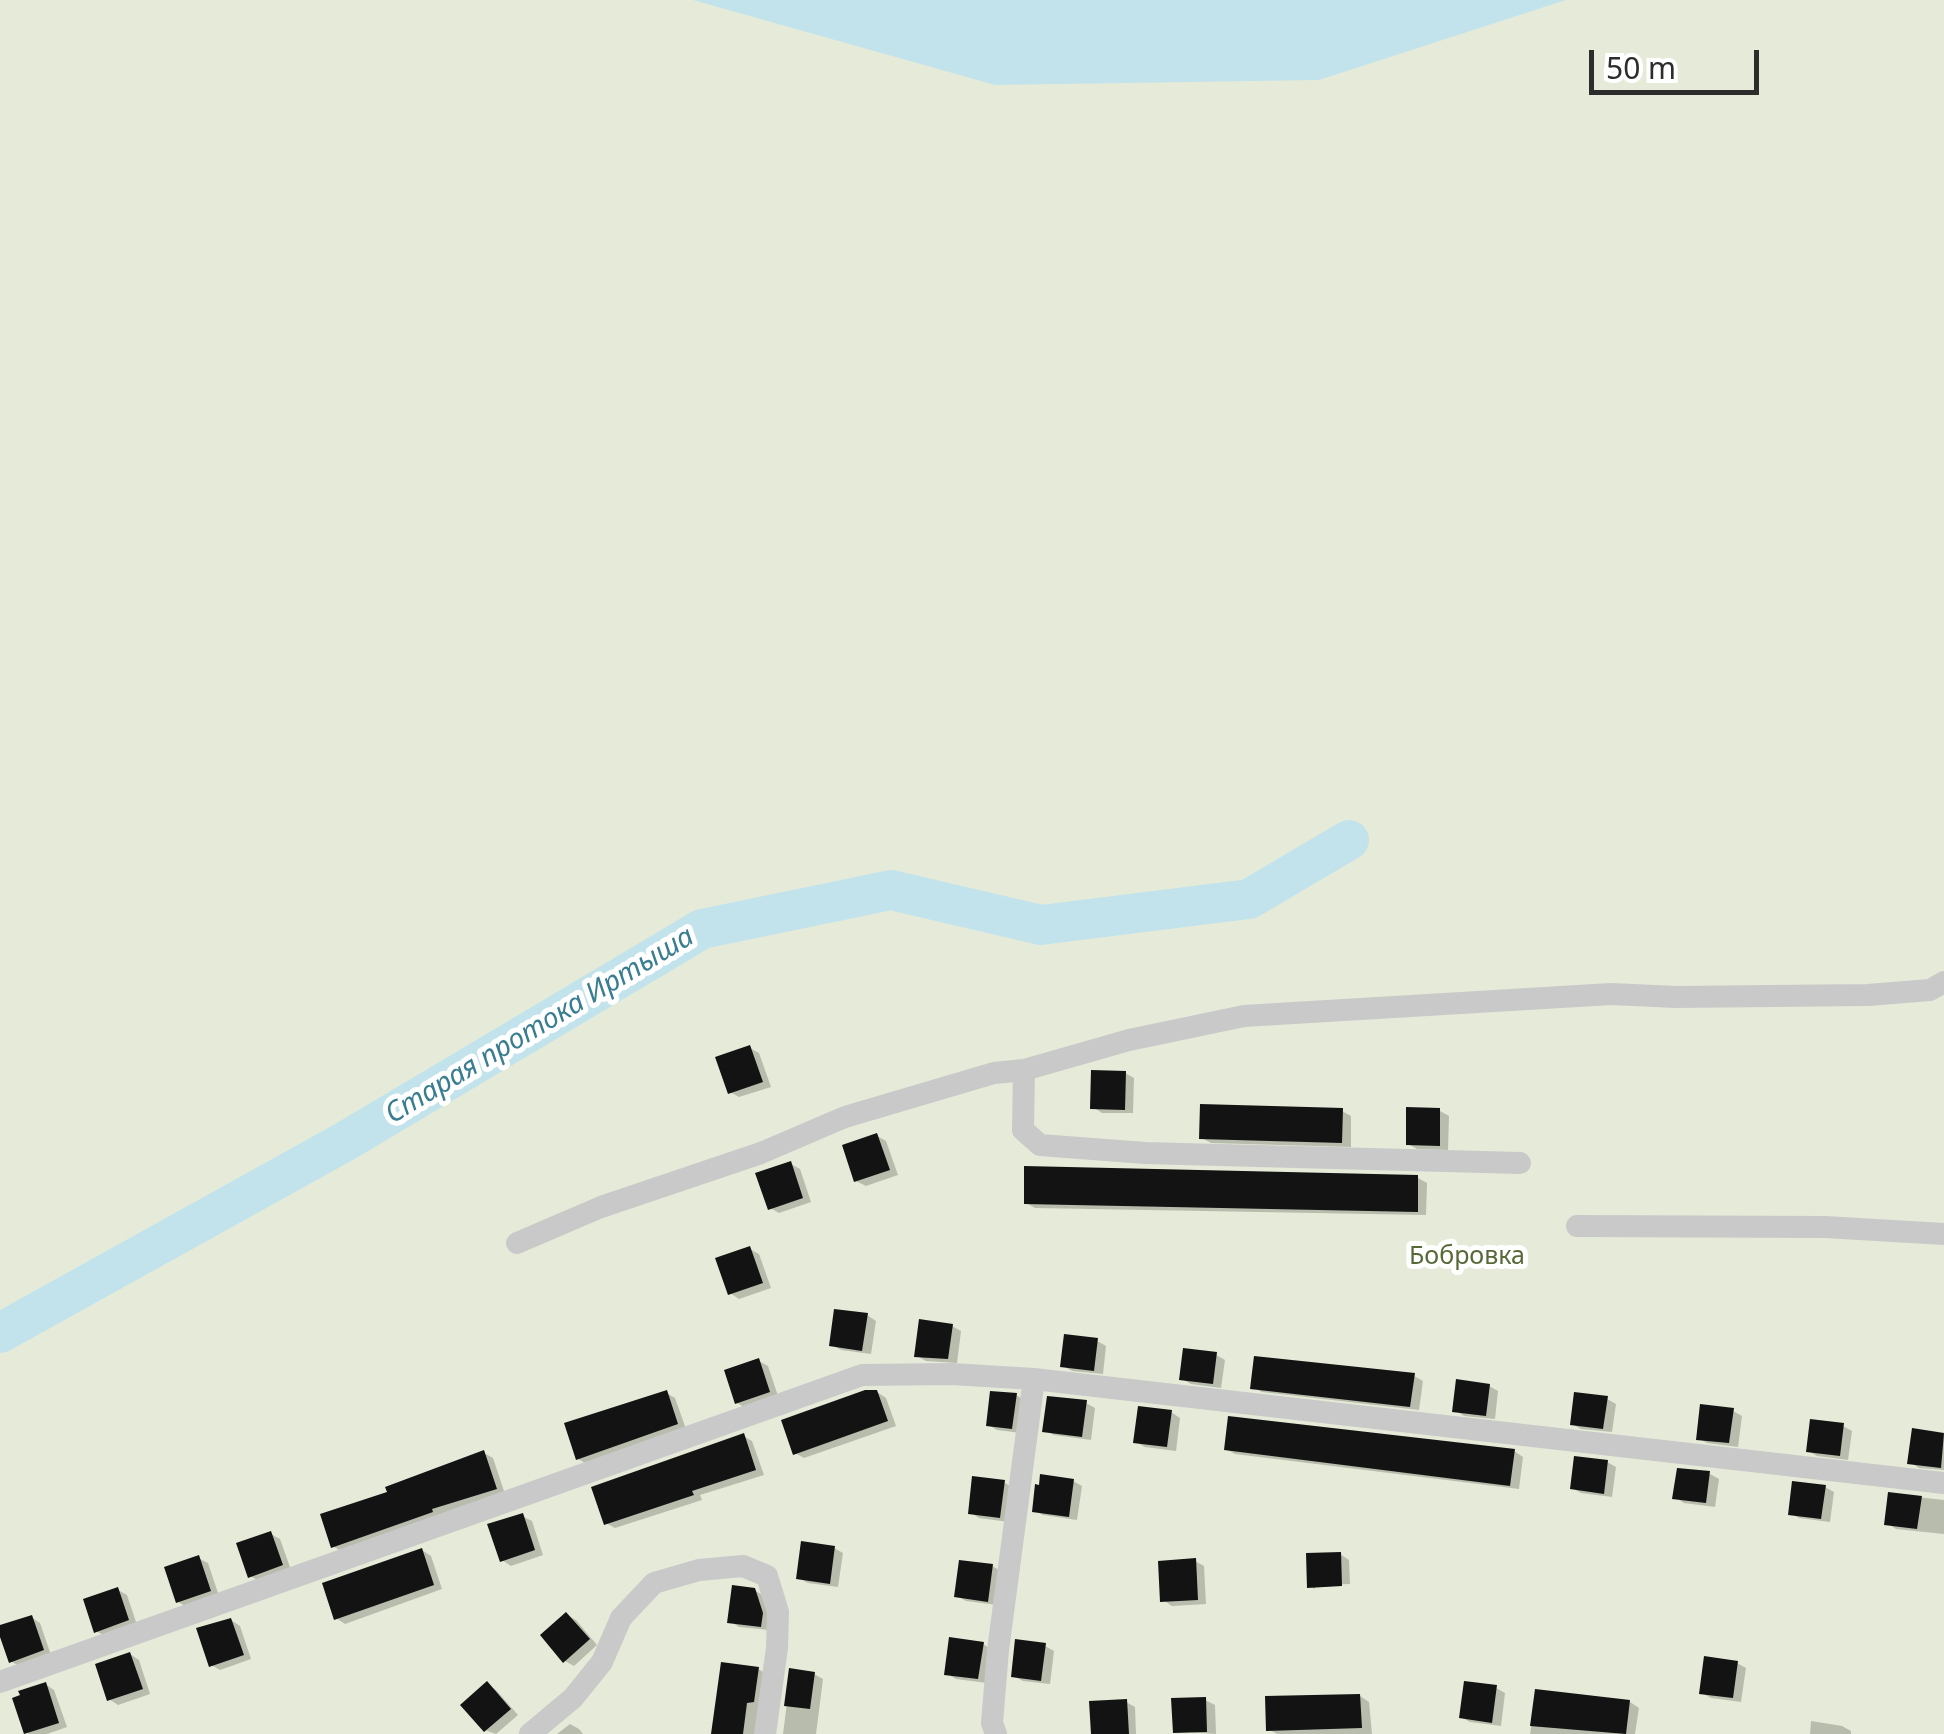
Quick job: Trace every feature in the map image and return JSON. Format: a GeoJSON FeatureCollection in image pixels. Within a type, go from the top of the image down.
{"type":"FeatureCollection","features":[{"type":"Feature","properties":{"kind":"street"},"geometry":{"type":"LineString","coordinates":[[517,1244],[602,1206],[761,1153],[846,1117],[994,1072],[1024,1070],[1129,1040],[1244,1016],[1611,994],[1868,995],[1930,990],[1944,982]]}},
{"type":"Feature","properties":{"kind":"street"},"geometry":{"type":"LineString","coordinates":[[1024,1070],[1023,1130],[1040,1145],[1145,1153],[1520,1162]]}},
{"type":"Feature","properties":{"kind":"street"},"geometry":{"type":"LineString","coordinates":[[1577,1226],[1825,1227],[1944,1234]]}},
{"type":"Feature","properties":{"kind":"street"},"geometry":{"type":"LineString","coordinates":[[0,1682],[862,1375],[952,1374],[1034,1379],[1944,1482]]}},
{"type":"Feature","properties":{"kind":"street"},"geometry":{"type":"LineString","coordinates":[[996,1734],[992,1723],[998,1650],[1034,1379]]}},
{"type":"Feature","properties":{"kind":"street"},"geometry":{"type":"LineString","coordinates":[[530,1734],[574,1698],[602,1662],[621,1618],[654,1583],[698,1570],[742,1566],[766,1576],[778,1612],[765,1734]]}},
{"type":"Feature","properties":{"kind":"green space","name":"Бобровка"},"geometry":{"type":"Polygon","coordinates":[[[0,0],[1944,0],[1944,1734],[0,1734],[0,0]]]}},
{"type":"Feature","properties":{"kind":"water"},"geometry":{"type":"Polygon","coordinates":[[[693,0],[1566,0],[1319,80],[995,85],[693,0]]]}},
{"type":"Feature","properties":{"kind":"building"},"geometry":{"type":"Polygon","coordinates":[[[750,1045],[763,1082],[728,1094],[715,1057],[750,1045]]]}},
{"type":"Feature","properties":{"kind":"building"},"geometry":{"type":"Polygon","coordinates":[[[1091,1070],[1126,1071],[1125,1110],[1090,1109],[1091,1070]]]}},
{"type":"Feature","properties":{"kind":"building"},"geometry":{"type":"Polygon","coordinates":[[[1200,1104],[1343,1108],[1342,1143],[1199,1139],[1200,1104]]]}},
{"type":"Feature","properties":{"kind":"building"},"geometry":{"type":"Polygon","coordinates":[[[1406,1107],[1440,1108],[1440,1146],[1406,1145],[1406,1107]]]}},
{"type":"Feature","properties":{"kind":"building"},"geometry":{"type":"Polygon","coordinates":[[[877,1133],[890,1170],[854,1182],[842,1145],[877,1133]]]}},
{"type":"Feature","properties":{"kind":"building"},"geometry":{"type":"Polygon","coordinates":[[[791,1161],[803,1198],[768,1210],[755,1173],[791,1161]]]}},
{"type":"Feature","properties":{"kind":"building"},"geometry":{"type":"Polygon","coordinates":[[[1024,1166],[1418,1175],[1418,1212],[1024,1204],[1024,1166]]]}},
{"type":"Feature","properties":{"kind":"building"},"geometry":{"type":"Polygon","coordinates":[[[750,1246],[763,1283],[728,1295],[715,1258],[750,1246]]]}},
{"type":"Feature","properties":{"kind":"building"},"geometry":{"type":"Polygon","coordinates":[[[834,1309],[868,1313],[862,1351],[829,1346],[834,1309]]]}},
{"type":"Feature","properties":{"kind":"building"},"geometry":{"type":"Polygon","coordinates":[[[919,1319],[953,1324],[948,1359],[914,1357],[919,1319]]]}},
{"type":"Feature","properties":{"kind":"building"},"geometry":{"type":"Polygon","coordinates":[[[1064,1334],[1098,1338],[1094,1371],[1060,1367],[1064,1334]]]}},
{"type":"Feature","properties":{"kind":"building"},"geometry":{"type":"Polygon","coordinates":[[[1183,1348],[1217,1352],[1213,1384],[1179,1380],[1183,1348]]]}},
{"type":"Feature","properties":{"kind":"building"},"geometry":{"type":"Polygon","coordinates":[[[1254,1356],[1415,1373],[1410,1407],[1250,1389],[1254,1356]]]}},
{"type":"Feature","properties":{"kind":"building"},"geometry":{"type":"Polygon","coordinates":[[[759,1358],[770,1392],[735,1404],[724,1370],[759,1358]]]}},
{"type":"Feature","properties":{"kind":"building"},"geometry":{"type":"Polygon","coordinates":[[[1456,1379],[1490,1384],[1486,1416],[1452,1412],[1456,1379]]]}},
{"type":"Feature","properties":{"kind":"building"},"geometry":{"type":"Polygon","coordinates":[[[667,1390],[678,1424],[576,1460],[564,1423],[667,1390]]]}},
{"type":"Feature","properties":{"kind":"building"},"geometry":{"type":"Polygon","coordinates":[[[865,1390],[877,1390],[888,1421],[793,1455],[781,1420],[865,1390]]]}},
{"type":"Feature","properties":{"kind":"building"},"geometry":{"type":"Polygon","coordinates":[[[990,1391],[1017,1393],[1012,1429],[986,1426],[990,1391]]]}},
{"type":"Feature","properties":{"kind":"building"},"geometry":{"type":"Polygon","coordinates":[[[1574,1392],[1608,1396],[1603,1429],[1570,1425],[1574,1392]]]}},
{"type":"Feature","properties":{"kind":"building"},"geometry":{"type":"Polygon","coordinates":[[[1047,1396],[1087,1400],[1082,1437],[1042,1432],[1047,1396]]]}},
{"type":"Feature","properties":{"kind":"building"},"geometry":{"type":"Polygon","coordinates":[[[1700,1404],[1734,1408],[1729,1443],[1696,1440],[1700,1404]]]}},
{"type":"Feature","properties":{"kind":"building"},"geometry":{"type":"Polygon","coordinates":[[[1138,1406],[1172,1410],[1167,1447],[1133,1443],[1138,1406]]]}},
{"type":"Feature","properties":{"kind":"building"},"geometry":{"type":"Polygon","coordinates":[[[1228,1416],[1515,1449],[1510,1486],[1224,1450],[1228,1416]]]}},
{"type":"Feature","properties":{"kind":"building"},"geometry":{"type":"Polygon","coordinates":[[[1810,1419],[1844,1423],[1840,1456],[1806,1452],[1810,1419]]]}},
{"type":"Feature","properties":{"kind":"building"},"geometry":{"type":"Polygon","coordinates":[[[1912,1428],[1944,1433],[1941,1468],[1907,1464],[1912,1428]]]}},
{"type":"Feature","properties":{"kind":"building"},"geometry":{"type":"Polygon","coordinates":[[[744,1433],[756,1470],[604,1525],[591,1487],[744,1433]]]}},
{"type":"Feature","properties":{"kind":"building"},"geometry":{"type":"Polygon","coordinates":[[[484,1450],[497,1489],[331,1548],[320,1514],[387,1492],[385,1487],[484,1450]]]}},
{"type":"Feature","properties":{"kind":"building"},"geometry":{"type":"Polygon","coordinates":[[[1574,1456],[1608,1460],[1604,1494],[1570,1489],[1574,1456]]]}},
{"type":"Feature","properties":{"kind":"building"},"geometry":{"type":"Polygon","coordinates":[[[1677,1468],[1710,1471],[1706,1503],[1672,1499],[1677,1468]]]}},
{"type":"Feature","properties":{"kind":"building"},"geometry":{"type":"Polygon","coordinates":[[[1040,1474],[1074,1479],[1069,1517],[1032,1512],[1040,1474]]]}},
{"type":"Feature","properties":{"kind":"building"},"geometry":{"type":"Polygon","coordinates":[[[972,1476],[1005,1480],[1000,1518],[968,1514],[972,1476]]]}},
{"type":"Feature","properties":{"kind":"building"},"geometry":{"type":"Polygon","coordinates":[[[1792,1481],[1826,1485],[1821,1519],[1788,1515],[1792,1481]]]}},
{"type":"Feature","properties":{"kind":"building"},"geometry":{"type":"Polygon","coordinates":[[[1888,1492],[1922,1496],[1917,1529],[1884,1525],[1888,1492]]]}},
{"type":"Feature","properties":{"kind":"building"},"geometry":{"type":"Polygon","coordinates":[[[523,1513],[535,1550],[500,1562],[487,1524],[523,1513]]]}},
{"type":"Feature","properties":{"kind":"building"},"geometry":{"type":"Polygon","coordinates":[[[271,1531],[283,1565],[248,1578],[236,1543],[271,1531]]]}},
{"type":"Feature","properties":{"kind":"building"},"geometry":{"type":"Polygon","coordinates":[[[801,1541],[835,1546],[830,1584],[796,1579],[801,1541]]]}},
{"type":"Feature","properties":{"kind":"building"},"geometry":{"type":"Polygon","coordinates":[[[422,1548],[434,1585],[334,1620],[322,1583],[422,1548]]]}},
{"type":"Feature","properties":{"kind":"building"},"geometry":{"type":"Polygon","coordinates":[[[1341,1552],[1342,1586],[1307,1588],[1306,1553],[1341,1552]]]}},
{"type":"Feature","properties":{"kind":"building"},"geometry":{"type":"Polygon","coordinates":[[[199,1555],[211,1591],[176,1603],[164,1567],[199,1555]]]}},
{"type":"Feature","properties":{"kind":"building"},"geometry":{"type":"Polygon","coordinates":[[[1196,1558],[1198,1600],[1160,1602],[1158,1561],[1196,1558]]]}},
{"type":"Feature","properties":{"kind":"building"},"geometry":{"type":"Polygon","coordinates":[[[959,1560],[993,1564],[988,1602],[954,1597],[959,1560]]]}},
{"type":"Feature","properties":{"kind":"building"},"geometry":{"type":"Polygon","coordinates":[[[732,1585],[755,1588],[763,1613],[761,1627],[727,1623],[732,1585]]]}},
{"type":"Feature","properties":{"kind":"building"},"geometry":{"type":"Polygon","coordinates":[[[118,1587],[129,1620],[94,1633],[83,1599],[118,1587]]]}},
{"type":"Feature","properties":{"kind":"building"},"geometry":{"type":"Polygon","coordinates":[[[566,1612],[590,1639],[563,1663],[540,1635],[566,1612]]]}},
{"type":"Feature","properties":{"kind":"building"},"geometry":{"type":"Polygon","coordinates":[[[32,1615],[44,1650],[9,1663],[0,1625],[32,1615]]]}},
{"type":"Feature","properties":{"kind":"building"},"geometry":{"type":"Polygon","coordinates":[[[231,1618],[244,1655],[209,1667],[196,1628],[231,1618]]]}},
{"type":"Feature","properties":{"kind":"building"},"geometry":{"type":"Polygon","coordinates":[[[949,1637],[984,1642],[978,1679],[944,1675],[949,1637]]]}},
{"type":"Feature","properties":{"kind":"building"},"geometry":{"type":"Polygon","coordinates":[[[1015,1639],[1046,1643],[1041,1681],[1011,1677],[1015,1639]]]}},
{"type":"Feature","properties":{"kind":"building"},"geometry":{"type":"Polygon","coordinates":[[[130,1652],[143,1689],[107,1701],[95,1664],[130,1652]]]}},
{"type":"Feature","properties":{"kind":"building"},"geometry":{"type":"Polygon","coordinates":[[[1704,1656],[1738,1661],[1733,1698],[1699,1694],[1704,1656]]]}},
{"type":"Feature","properties":{"kind":"building"},"geometry":{"type":"Polygon","coordinates":[[[721,1662],[759,1667],[754,1702],[747,1703],[743,1734],[711,1734],[721,1662]]]}},
{"type":"Feature","properties":{"kind":"building"},"geometry":{"type":"Polygon","coordinates":[[[789,1668],[815,1672],[810,1709],[784,1706],[789,1668]]]}},
{"type":"Feature","properties":{"kind":"building"},"geometry":{"type":"Polygon","coordinates":[[[487,1681],[511,1709],[484,1732],[460,1705],[487,1681]]]}},
{"type":"Feature","properties":{"kind":"building"},"geometry":{"type":"Polygon","coordinates":[[[1464,1681],[1497,1685],[1492,1723],[1459,1718],[1464,1681]]]}},
{"type":"Feature","properties":{"kind":"building"},"geometry":{"type":"Polygon","coordinates":[[[46,1682],[59,1723],[24,1734],[12,1698],[20,1695],[18,1691],[46,1682]]]}},
{"type":"Feature","properties":{"kind":"building"},"geometry":{"type":"Polygon","coordinates":[[[1535,1689],[1630,1700],[1626,1734],[1530,1726],[1535,1689]]]}},
{"type":"Feature","properties":{"kind":"building"},"geometry":{"type":"Polygon","coordinates":[[[1360,1694],[1362,1728],[1266,1731],[1265,1696],[1360,1694]]]}},
{"type":"Feature","properties":{"kind":"building"},"geometry":{"type":"Polygon","coordinates":[[[1206,1697],[1207,1732],[1173,1733],[1171,1698],[1206,1697]]]}},
{"type":"Feature","properties":{"kind":"building"},"geometry":{"type":"Polygon","coordinates":[[[1127,1699],[1129,1734],[1091,1734],[1089,1701],[1127,1699]]]}},
{"type":"Feature","properties":{"kind":"waterway","name":"Старая протока Иртыша"},"geometry":{"type":"LineString","coordinates":[[0,1333],[344,1142],[702,929],[891,890],[1041,925],[1249,899],[1349,840]]}}]}
